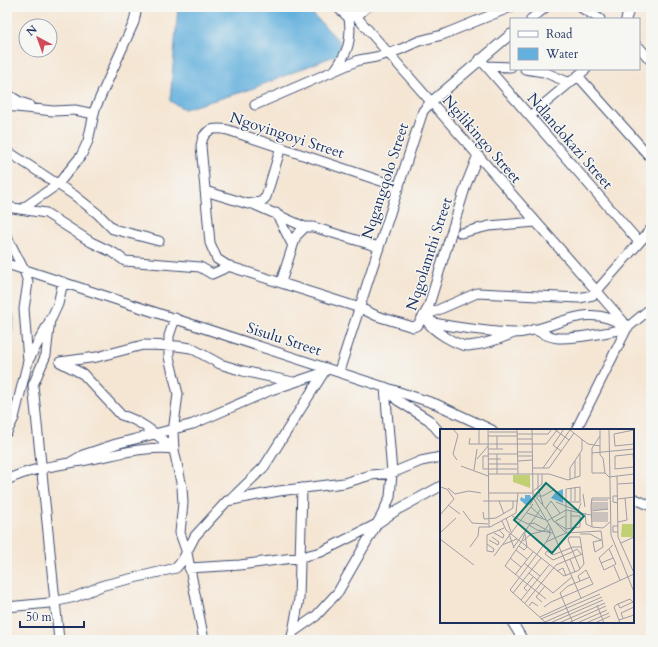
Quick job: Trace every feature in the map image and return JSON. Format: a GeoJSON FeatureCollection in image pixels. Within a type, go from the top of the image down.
{"type":"FeatureCollection","features":[{"type":"Feature","properties":{"kind":"street"},"geometry":{"type":"LineString","coordinates":[[22,209],[58,184],[81,156],[88,141],[94,114],[134,22],[137,7]]}},
{"type":"Feature","properties":{"kind":"street"},"geometry":{"type":"LineString","coordinates":[[334,70],[348,47],[351,33],[349,18],[337,7]]}},
{"type":"Feature","properties":{"kind":"street","name":"Ngilikingo Street"},"geometry":{"type":"LineString","coordinates":[[348,7],[596,290],[627,328]]}},
{"type":"Feature","properties":{"kind":"street"},"geometry":{"type":"LineString","coordinates":[[356,17],[367,7]]}},
{"type":"Feature","properties":{"kind":"street"},"geometry":{"type":"LineString","coordinates":[[255,105],[359,60],[389,54],[512,7]]}},
{"type":"Feature","properties":{"kind":"street"},"geometry":{"type":"LineString","coordinates":[[532,18],[546,7]]}},
{"type":"Feature","properties":{"kind":"street"},"geometry":{"type":"LineString","coordinates":[[580,7],[598,18]]}},
{"type":"Feature","properties":{"kind":"street"},"geometry":{"type":"LineString","coordinates":[[626,18],[630,7]]}},
{"type":"Feature","properties":{"kind":"street","name":"Nqgangqolo Street"},"geometry":{"type":"LineString","coordinates":[[336,370],[360,308],[420,119],[431,102],[510,35]]}},
{"type":"Feature","properties":{"kind":"street"},"geometry":{"type":"LineString","coordinates":[[640,48],[651,61]]}},
{"type":"Feature","properties":{"kind":"street","name":"Ndlandokazi Street"},"geometry":{"type":"LineString","coordinates":[[480,59],[639,242]]}},
{"type":"Feature","properties":{"kind":"street"},"geometry":{"type":"LineString","coordinates":[[486,66],[510,67]]}},
{"type":"Feature","properties":{"kind":"street"},"geometry":{"type":"LineString","coordinates":[[531,70],[544,72],[570,83]]}},
{"type":"Feature","properties":{"kind":"street"},"geometry":{"type":"LineString","coordinates":[[530,116],[585,70]]}},
{"type":"Feature","properties":{"kind":"street"},"geometry":{"type":"LineString","coordinates":[[578,76],[651,158]]}},
{"type":"Feature","properties":{"kind":"street"},"geometry":{"type":"LineString","coordinates":[[7,94],[20,102],[39,109]]}},
{"type":"Feature","properties":{"kind":"street"},"geometry":{"type":"LineString","coordinates":[[7,106],[75,110],[94,114]]}},
{"type":"Feature","properties":{"kind":"street","name":"Ngoyingoyi Street"},"geometry":{"type":"LineString","coordinates":[[360,308],[230,266],[217,259],[213,253],[210,243],[201,146],[202,138],[206,132],[211,129],[223,129],[399,186]]}},
{"type":"Feature","properties":{"kind":"street"},"geometry":{"type":"LineString","coordinates":[[205,191],[248,204],[261,202],[266,197],[281,147]]}},
{"type":"Feature","properties":{"kind":"street"},"geometry":{"type":"LineString","coordinates":[[7,152],[58,184],[98,214],[113,229],[159,241]]}},
{"type":"Feature","properties":{"kind":"street","name":"Nqgolamthi Street"},"geometry":{"type":"LineString","coordinates":[[360,308],[377,316],[413,327],[418,325],[424,316],[466,185],[478,156]]}},
{"type":"Feature","properties":{"kind":"street"},"geometry":{"type":"LineString","coordinates":[[255,204],[305,227],[312,227],[379,247]]}},
{"type":"Feature","properties":{"kind":"street"},"geometry":{"type":"LineString","coordinates":[[7,207],[46,214],[91,242],[114,253],[125,261],[200,268],[212,274],[230,266]]}},
{"type":"Feature","properties":{"kind":"street"},"geometry":{"type":"LineString","coordinates":[[276,213],[292,244]]}},
{"type":"Feature","properties":{"kind":"street"},"geometry":{"type":"LineString","coordinates":[[462,233],[489,226],[536,222]]}},
{"type":"Feature","properties":{"kind":"street"},"geometry":{"type":"LineString","coordinates":[[281,282],[292,244],[296,236],[305,227]]}},
{"type":"Feature","properties":{"kind":"street"},"geometry":{"type":"LineString","coordinates":[[424,316],[477,293],[578,298],[593,295],[651,229]]}},
{"type":"Feature","properties":{"kind":"street"},"geometry":{"type":"LineString","coordinates":[[7,237],[24,270],[28,282],[24,309],[28,361]]}},
{"type":"Feature","properties":{"kind":"street","name":"Sisulu Street"},"geometry":{"type":"LineString","coordinates":[[7,264],[336,370],[436,404],[490,429]]}},
{"type":"Feature","properties":{"kind":"street"},"geometry":{"type":"LineString","coordinates":[[7,432],[14,418],[28,361],[58,304],[63,282]]}},
{"type":"Feature","properties":{"kind":"street"},"geometry":{"type":"LineString","coordinates":[[576,429],[627,328],[651,308]]}},
{"type":"Feature","properties":{"kind":"street"},"geometry":{"type":"LineString","coordinates":[[424,316],[430,327],[440,334],[467,346],[498,340],[515,333],[534,329],[561,320],[596,314],[608,318],[627,328]]}},
{"type":"Feature","properties":{"kind":"street"},"geometry":{"type":"LineString","coordinates":[[424,316],[434,323],[444,325],[515,333]]}},
{"type":"Feature","properties":{"kind":"street"},"geometry":{"type":"LineString","coordinates":[[174,318],[169,336],[169,357],[178,394],[173,429],[174,449],[182,487],[183,504],[180,533],[187,553],[204,640]]}},
{"type":"Feature","properties":{"kind":"street"},"geometry":{"type":"LineString","coordinates":[[50,320],[46,355],[33,385],[59,640]]}},
{"type":"Feature","properties":{"kind":"street"},"geometry":{"type":"LineString","coordinates":[[534,329],[545,335],[557,338],[578,337],[627,328]]}},
{"type":"Feature","properties":{"kind":"street"},"geometry":{"type":"LineString","coordinates":[[174,449],[156,433],[121,415],[83,374],[60,362],[98,357],[143,345],[169,346],[192,348],[220,364],[243,371],[293,382]]}},
{"type":"Feature","properties":{"kind":"street"},"geometry":{"type":"LineString","coordinates":[[71,462],[84,455],[156,433],[193,424],[250,398],[293,382],[336,370]]}},
{"type":"Feature","properties":{"kind":"street"},"geometry":{"type":"LineString","coordinates":[[7,607],[75,597],[104,585],[176,568],[187,553],[195,536],[209,519],[264,467],[276,450],[322,373]]}},
{"type":"Feature","properties":{"kind":"street"},"geometry":{"type":"LineString","coordinates":[[385,387],[397,400],[429,420],[440,433]]}},
{"type":"Feature","properties":{"kind":"street"},"geometry":{"type":"LineString","coordinates":[[292,636],[330,602],[349,575],[390,497],[392,473],[385,387]]}},
{"type":"Feature","properties":{"kind":"street"},"geometry":{"type":"LineString","coordinates":[[7,480],[41,468],[71,462],[158,447],[174,449]]}},
{"type":"Feature","properties":{"kind":"street"},"geometry":{"type":"LineString","coordinates":[[230,500],[302,488],[344,483],[371,475],[392,473],[421,461],[440,457]]}},
{"type":"Feature","properties":{"kind":"street"},"geometry":{"type":"LineString","coordinates":[[189,568],[216,568],[301,557],[321,552],[376,525],[397,510],[440,487]]}},
{"type":"Feature","properties":{"kind":"street"},"geometry":{"type":"LineString","coordinates":[[292,636],[299,599],[302,488]]}},
{"type":"Feature","properties":{"kind":"street"},"geometry":{"type":"LineString","coordinates":[[634,498],[651,506]]}},
{"type":"Feature","properties":{"kind":"street"},"geometry":{"type":"LineString","coordinates":[[513,623],[523,640]]}},
{"type":"Feature","properties":{"kind":"water"},"geometry":{"type":"Polygon","coordinates":[[[178,7],[306,7],[340,42],[339,54],[246,91],[184,109],[170,101],[178,7]]]}},
{"type":"Feature","properties":{"kind":"water"},"geometry":{"type":"Polygon","coordinates":[[[7,292],[14,319],[7,354],[7,292]]]}}]}
